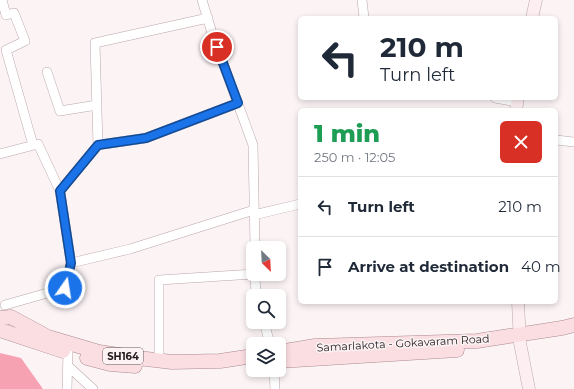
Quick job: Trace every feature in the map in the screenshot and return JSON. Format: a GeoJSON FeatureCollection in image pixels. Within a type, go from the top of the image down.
{"type":"FeatureCollection","features":[{"type":"Feature","properties":{"kind":"main road"},"geometry":{"type":"LineString","coordinates":[[532,16],[536,0]]}},
{"type":"Feature","properties":{"kind":"main road"},"geometry":{"type":"LineString","coordinates":[[518,304],[520,339],[529,389]]}},
{"type":"Feature","properties":{"kind":"main road","name":"SH164"},"geometry":{"type":"LineString","coordinates":[[5,314],[48,337],[99,352],[159,360],[220,361],[246,357]]}},
{"type":"Feature","properties":{"kind":"main road","name":"Samarlakota - Gokavaram Road"},"geometry":{"type":"LineString","coordinates":[[286,351],[315,346],[520,339],[574,325]]}},
{"type":"Feature","properties":{"kind":"main road"},"geometry":{"type":"LineString","coordinates":[[0,330],[110,364],[193,371],[246,364]]}},
{"type":"Feature","properties":{"kind":"main road"},"geometry":{"type":"LineString","coordinates":[[286,361],[408,354],[520,339],[559,338],[574,334]]}},
{"type":"Feature","properties":{"kind":"street"},"geometry":{"type":"LineString","coordinates":[[2,0],[6,15],[14,13],[25,40],[6,50],[33,145]]}},
{"type":"Feature","properties":{"kind":"street"},"geometry":{"type":"LineString","coordinates":[[202,0],[254,145],[255,241]]}},
{"type":"Feature","properties":{"kind":"street"},"geometry":{"type":"LineString","coordinates":[[362,0],[364,16]]}},
{"type":"Feature","properties":{"kind":"street"},"geometry":{"type":"LineString","coordinates":[[60,191],[98,145],[95,42],[208,18]]}},
{"type":"Feature","properties":{"kind":"street"},"geometry":{"type":"LineString","coordinates":[[47,72],[60,112],[97,105]]}},
{"type":"Feature","properties":{"kind":"street"},"geometry":{"type":"LineString","coordinates":[[504,100],[517,103]]}},
{"type":"Feature","properties":{"kind":"street"},"geometry":{"type":"LineString","coordinates":[[98,145],[146,138],[238,103]]}},
{"type":"Feature","properties":{"kind":"street"},"geometry":{"type":"LineString","coordinates":[[558,140],[574,142]]}},
{"type":"Feature","properties":{"kind":"street"},"geometry":{"type":"LineString","coordinates":[[0,154],[38,144],[60,191],[71,263],[65,288],[5,314],[0,296]]}},
{"type":"Feature","properties":{"kind":"street"},"geometry":{"type":"LineString","coordinates":[[71,263],[130,249],[254,212],[298,204]]}},
{"type":"Feature","properties":{"kind":"street"},"geometry":{"type":"LineString","coordinates":[[159,360],[159,280],[246,275]]}},
{"type":"Feature","properties":{"kind":"street"},"geometry":{"type":"LineString","coordinates":[[68,352],[68,388]]}},
{"type":"Feature","properties":{"kind":"street"},"geometry":{"type":"LineString","coordinates":[[69,367],[93,389]]}},
{"type":"Feature","properties":{"kind":"street"},"geometry":{"type":"LineString","coordinates":[[274,377],[275,389]]}},
{"type":"Feature","properties":{"kind":"shaded area"},"geometry":{"type":"Polygon","coordinates":[[[0,353],[21,358],[43,389],[0,389],[0,353]]]}},
{"type":"Feature","properties":{"kind":"route"},"geometry":{"type":"LineString","coordinates":[[65,288],[71,263],[60,191],[98,145],[146,138],[238,103],[217,47]]}}]}
